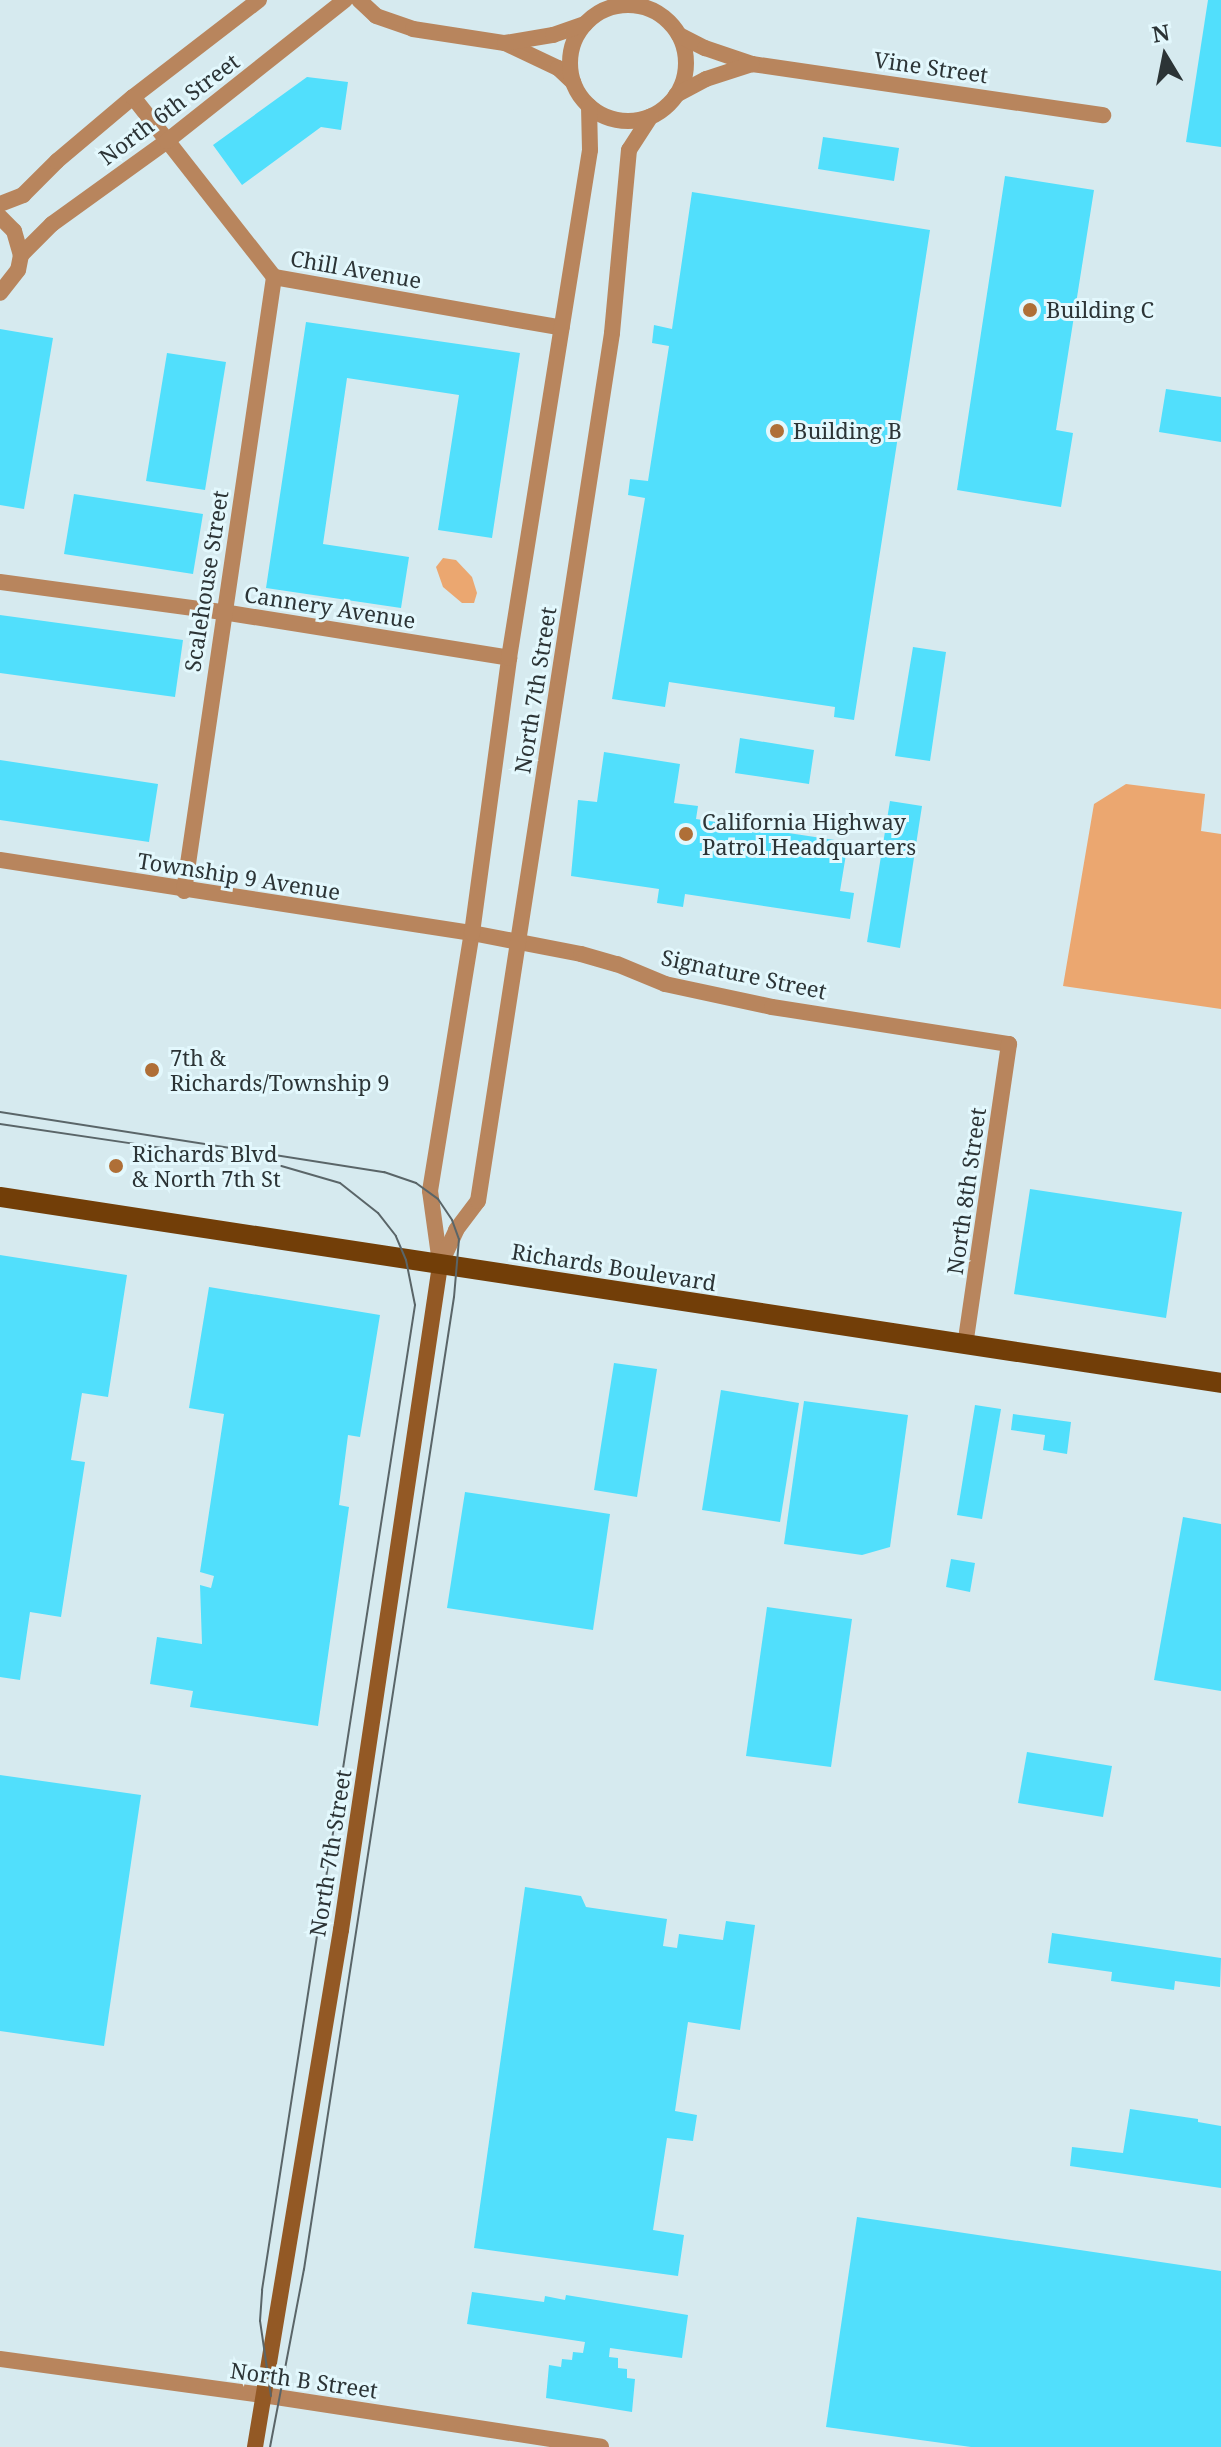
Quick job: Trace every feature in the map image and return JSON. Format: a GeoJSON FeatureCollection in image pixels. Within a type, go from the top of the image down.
{"type":"FeatureCollection","features":[{"type":"Feature","properties":{"kind":"main road","name":"Richards Boulevard"},"geometry":{"type":"LineString","coordinates":[[0,1197],[1221,1383]]}},
{"type":"Feature","properties":{"kind":"main road","name":"North 7th Street"},"geometry":{"type":"LineString","coordinates":[[255,2447],[343,1915],[440,1265]]}},
{"type":"Feature","properties":{"kind":"street","name":"North 6th Street"},"geometry":{"type":"LineString","coordinates":[[0,204],[23,195],[133,97],[259,0]]}},
{"type":"Feature","properties":{"kind":"street","name":"North 6th Street"},"geometry":{"type":"LineString","coordinates":[[0,293],[18,270],[21,255],[52,224],[167,141],[345,0]]}},
{"type":"Feature","properties":{"kind":"street"},"geometry":{"type":"LineString","coordinates":[[359,0],[376,16],[413,29],[505,43],[558,68],[573,82],[589,106],[619,119],[651,116],[676,95],[686,66],[668,0]]}},
{"type":"Feature","properties":{"kind":"street"},"geometry":{"type":"LineString","coordinates":[[505,43],[553,35],[585,24],[610,4],[641,6],[675,29]]}},
{"type":"Feature","properties":{"kind":"street"},"geometry":{"type":"LineString","coordinates":[[573,82],[571,51],[585,24]]}},
{"type":"Feature","properties":{"kind":"street","name":"Vine Street"},"geometry":{"type":"LineString","coordinates":[[675,29],[705,48],[752,64],[1103,115]]}},
{"type":"Feature","properties":{"kind":"street","name":"Vine Street"},"geometry":{"type":"LineString","coordinates":[[676,95],[706,79],[752,64]]}},
{"type":"Feature","properties":{"kind":"street","name":"Chill Avenue"},"geometry":{"type":"LineString","coordinates":[[133,97],[274,277],[562,328]]}},
{"type":"Feature","properties":{"kind":"street","name":"North 7th Street"},"geometry":{"type":"LineString","coordinates":[[440,1265],[430,1191],[472,933],[509,658],[590,150],[589,106]]}},
{"type":"Feature","properties":{"kind":"street","name":"North 7th Street"},"geometry":{"type":"LineString","coordinates":[[440,1265],[456,1230],[478,1201],[612,333],[629,150],[651,116]]}},
{"type":"Feature","properties":{"kind":"street"},"geometry":{"type":"LineString","coordinates":[[0,217],[14,231],[21,255]]}},
{"type":"Feature","properties":{"kind":"street","name":"Scalehouse Street"},"geometry":{"type":"LineString","coordinates":[[184,891],[274,277]]}},
{"type":"Feature","properties":{"kind":"street","name":"Cannery Avenue"},"geometry":{"type":"LineString","coordinates":[[0,582],[223,612],[509,658]]}},
{"type":"Feature","properties":{"kind":"street","name":"Township 9 Avenue"},"geometry":{"type":"LineString","coordinates":[[0,860],[184,891],[472,933]]}},
{"type":"Feature","properties":{"kind":"street","name":"Signature Street"},"geometry":{"type":"LineString","coordinates":[[472,933],[581,954],[617,964],[665,984],[741,1000],[1009,1044]]}},
{"type":"Feature","properties":{"kind":"street","name":"North 8th Street"},"geometry":{"type":"LineString","coordinates":[[965,1345],[1009,1044]]}},
{"type":"Feature","properties":{"kind":"street","name":"North B Street"},"geometry":{"type":"LineString","coordinates":[[0,2359],[263,2395],[601,2447]]}},
{"type":"Feature","properties":{"kind":"shaded area"},"geometry":{"type":"Polygon","coordinates":[[[443,558],[456,560],[472,577],[477,593],[474,603],[462,603],[443,587],[436,567],[443,558]]]}},
{"type":"Feature","properties":{"kind":"shaded area"},"geometry":{"type":"Polygon","coordinates":[[[1126,784],[1205,794],[1201,831],[1221,834],[1221,1009],[1063,986],[1094,804],[1126,784]]]}},
{"type":"Feature","properties":{"kind":"building"},"geometry":{"type":"Polygon","coordinates":[[[1208,0],[1221,0],[1221,147],[1186,142],[1208,0]]]}},
{"type":"Feature","properties":{"kind":"building"},"geometry":{"type":"Polygon","coordinates":[[[307,77],[348,82],[341,130],[321,127],[242,185],[213,145],[307,77]]]}},
{"type":"Feature","properties":{"kind":"building"},"geometry":{"type":"Polygon","coordinates":[[[823,137],[899,148],[894,181],[818,169],[823,137]]]}},
{"type":"Feature","properties":{"kind":"building","name":"Building C"},"geometry":{"type":"Polygon","coordinates":[[[1005,176],[1094,190],[1056,430],[1073,433],[1061,507],[957,490],[1005,176]]]}},
{"type":"Feature","properties":{"kind":"building","name":"Building B"},"geometry":{"type":"Polygon","coordinates":[[[692,192],[930,230],[854,720],[834,717],[835,707],[669,682],[665,707],[612,699],[645,498],[628,495],[630,479],[648,481],[669,346],[652,343],[654,325],[672,329],[692,192]]]}},
{"type":"Feature","properties":{"kind":"building"},"geometry":{"type":"Polygon","coordinates":[[[306,322],[520,353],[492,538],[438,530],[459,395],[347,378],[323,544],[409,557],[401,608],[266,588],[306,322]]]}},
{"type":"Feature","properties":{"kind":"building"},"geometry":{"type":"Polygon","coordinates":[[[0,329],[53,338],[24,509],[0,505],[0,329]]]}},
{"type":"Feature","properties":{"kind":"building"},"geometry":{"type":"Polygon","coordinates":[[[167,353],[226,362],[205,490],[146,481],[167,353]]]}},
{"type":"Feature","properties":{"kind":"building"},"geometry":{"type":"Polygon","coordinates":[[[1166,389],[1221,397],[1221,442],[1159,432],[1166,389]]]}},
{"type":"Feature","properties":{"kind":"building"},"geometry":{"type":"Polygon","coordinates":[[[74,494],[203,514],[193,574],[64,554],[74,494]]]}},
{"type":"Feature","properties":{"kind":"building"},"geometry":{"type":"Polygon","coordinates":[[[0,615],[183,640],[175,697],[0,673],[0,615]]]}},
{"type":"Feature","properties":{"kind":"building"},"geometry":{"type":"Polygon","coordinates":[[[913,647],[946,652],[930,761],[895,756],[913,647]]]}},
{"type":"Feature","properties":{"kind":"building"},"geometry":{"type":"Polygon","coordinates":[[[740,738],[814,750],[809,784],[735,773],[740,738]]]}},
{"type":"Feature","properties":{"kind":"building","name":"California Highway Patrol Headquarters"},"geometry":{"type":"Polygon","coordinates":[[[604,752],[680,764],[674,803],[698,806],[696,819],[848,842],[840,891],[854,893],[850,919],[685,894],[683,907],[657,903],[659,889],[571,876],[578,800],[597,802],[604,752]]]}},
{"type":"Feature","properties":{"kind":"building"},"geometry":{"type":"Polygon","coordinates":[[[0,760],[158,784],[149,842],[0,820],[0,760]]]}},
{"type":"Feature","properties":{"kind":"building"},"geometry":{"type":"Polygon","coordinates":[[[890,801],[922,806],[900,948],[867,942],[890,801]]]}},
{"type":"Feature","properties":{"kind":"building"},"geometry":{"type":"Polygon","coordinates":[[[1030,1189],[1182,1212],[1166,1318],[1014,1294],[1030,1189]]]}},
{"type":"Feature","properties":{"kind":"building"},"geometry":{"type":"Polygon","coordinates":[[[0,1255],[127,1275],[108,1397],[82,1393],[71,1460],[85,1462],[61,1617],[30,1612],[20,1680],[0,1677],[0,1255]]]}},
{"type":"Feature","properties":{"kind":"building"},"geometry":{"type":"Polygon","coordinates":[[[209,1287],[380,1315],[360,1437],[348,1435],[339,1505],[349,1507],[318,1726],[190,1707],[193,1691],[150,1684],[157,1637],[202,1644],[200,1585],[211,1588],[214,1576],[200,1572],[224,1414],[189,1408],[209,1287]]]}},
{"type":"Feature","properties":{"kind":"building"},"geometry":{"type":"Polygon","coordinates":[[[614,1363],[657,1369],[637,1497],[594,1490],[614,1363]]]}},
{"type":"Feature","properties":{"kind":"building"},"geometry":{"type":"Polygon","coordinates":[[[721,1390],[799,1403],[780,1522],[702,1510],[721,1390]]]}},
{"type":"Feature","properties":{"kind":"building"},"geometry":{"type":"Polygon","coordinates":[[[804,1401],[908,1415],[890,1547],[862,1555],[784,1544],[804,1401]]]}},
{"type":"Feature","properties":{"kind":"building"},"geometry":{"type":"Polygon","coordinates":[[[975,1405],[1001,1409],[982,1519],[957,1515],[975,1405]]]}},
{"type":"Feature","properties":{"kind":"building"},"geometry":{"type":"Polygon","coordinates":[[[1013,1414],[1071,1422],[1067,1454],[1043,1450],[1045,1435],[1011,1430],[1013,1414]]]}},
{"type":"Feature","properties":{"kind":"building"},"geometry":{"type":"Polygon","coordinates":[[[465,1492],[610,1514],[593,1630],[447,1608],[465,1492]]]}},
{"type":"Feature","properties":{"kind":"building"},"geometry":{"type":"Polygon","coordinates":[[[1183,1517],[1221,1524],[1221,1691],[1154,1680],[1183,1517]]]}},
{"type":"Feature","properties":{"kind":"building"},"geometry":{"type":"Polygon","coordinates":[[[951,1559],[975,1563],[970,1592],[946,1587],[951,1559]]]}},
{"type":"Feature","properties":{"kind":"building"},"geometry":{"type":"Polygon","coordinates":[[[767,1607],[852,1619],[831,1767],[746,1756],[767,1607]]]}},
{"type":"Feature","properties":{"kind":"building"},"geometry":{"type":"Polygon","coordinates":[[[1027,1752],[1112,1766],[1103,1817],[1018,1803],[1027,1752]]]}},
{"type":"Feature","properties":{"kind":"building"},"geometry":{"type":"Polygon","coordinates":[[[0,1775],[141,1795],[104,2046],[0,2031],[0,1775]]]}},
{"type":"Feature","properties":{"kind":"building"},"geometry":{"type":"Polygon","coordinates":[[[525,1887],[581,1896],[586,1907],[667,1919],[663,1946],[677,1948],[679,1934],[723,1940],[726,1921],[755,1925],[740,2030],[688,2022],[675,2111],[697,2115],[693,2141],[667,2138],[653,2230],[684,2235],[678,2276],[474,2248],[525,1887]]]}},
{"type":"Feature","properties":{"kind":"building"},"geometry":{"type":"Polygon","coordinates":[[[1052,1933],[1221,1958],[1220,1987],[1175,1981],[1174,1990],[1111,1981],[1112,1972],[1048,1963],[1052,1933]]]}},
{"type":"Feature","properties":{"kind":"building"},"geometry":{"type":"Polygon","coordinates":[[[1130,2109],[1198,2119],[1198,2122],[1221,2126],[1221,2188],[1070,2166],[1072,2147],[1123,2153],[1130,2109]]]}},
{"type":"Feature","properties":{"kind":"building"},"geometry":{"type":"Polygon","coordinates":[[[857,2217],[1221,2271],[1221,2447],[971,2447],[826,2427],[857,2217]]]}},
{"type":"Feature","properties":{"kind":"building"},"geometry":{"type":"Polygon","coordinates":[[[472,2292],[544,2302],[545,2296],[565,2300],[566,2295],[688,2315],[682,2358],[610,2348],[609,2357],[618,2358],[618,2368],[627,2369],[627,2378],[635,2379],[632,2412],[546,2398],[549,2365],[561,2367],[562,2359],[572,2360],[573,2352],[583,2353],[585,2342],[467,2324],[472,2292]]]}},
{"type":"Feature","properties":{"kind":"tram line"},"geometry":{"type":"LineString","coordinates":[[0,1112],[384,1172],[416,1183],[438,1199],[452,1220],[459,1239],[454,1297],[304,2269],[270,2447]]}},
{"type":"Feature","properties":{"kind":"tram line"},"geometry":{"type":"LineString","coordinates":[[0,1124],[170,1149]]}},
{"type":"Feature","properties":{"kind":"tram line"},"geometry":{"type":"LineString","coordinates":[[271,2396],[260,2321],[262,2290],[415,1305],[406,1260],[396,1236],[378,1213],[340,1183],[281,1166]]}},
{"type":"Feature","properties":{"kind":"place","name":"Building C"},"geometry":{"type":"Point","coordinates":[1030,310]}},
{"type":"Feature","properties":{"kind":"place","name":"Building B"},"geometry":{"type":"Point","coordinates":[777,431]}},
{"type":"Feature","properties":{"kind":"place","name":"California Highway Patrol Headquarters"},"geometry":{"type":"Point","coordinates":[686,834]}},
{"type":"Feature","properties":{"kind":"place","name":"7th & Richards/Township 9"},"geometry":{"type":"Point","coordinates":[152,1070]}},
{"type":"Feature","properties":{"kind":"place","name":"Richards Blvd & North 7th St"},"geometry":{"type":"Point","coordinates":[116,1166]}}]}
